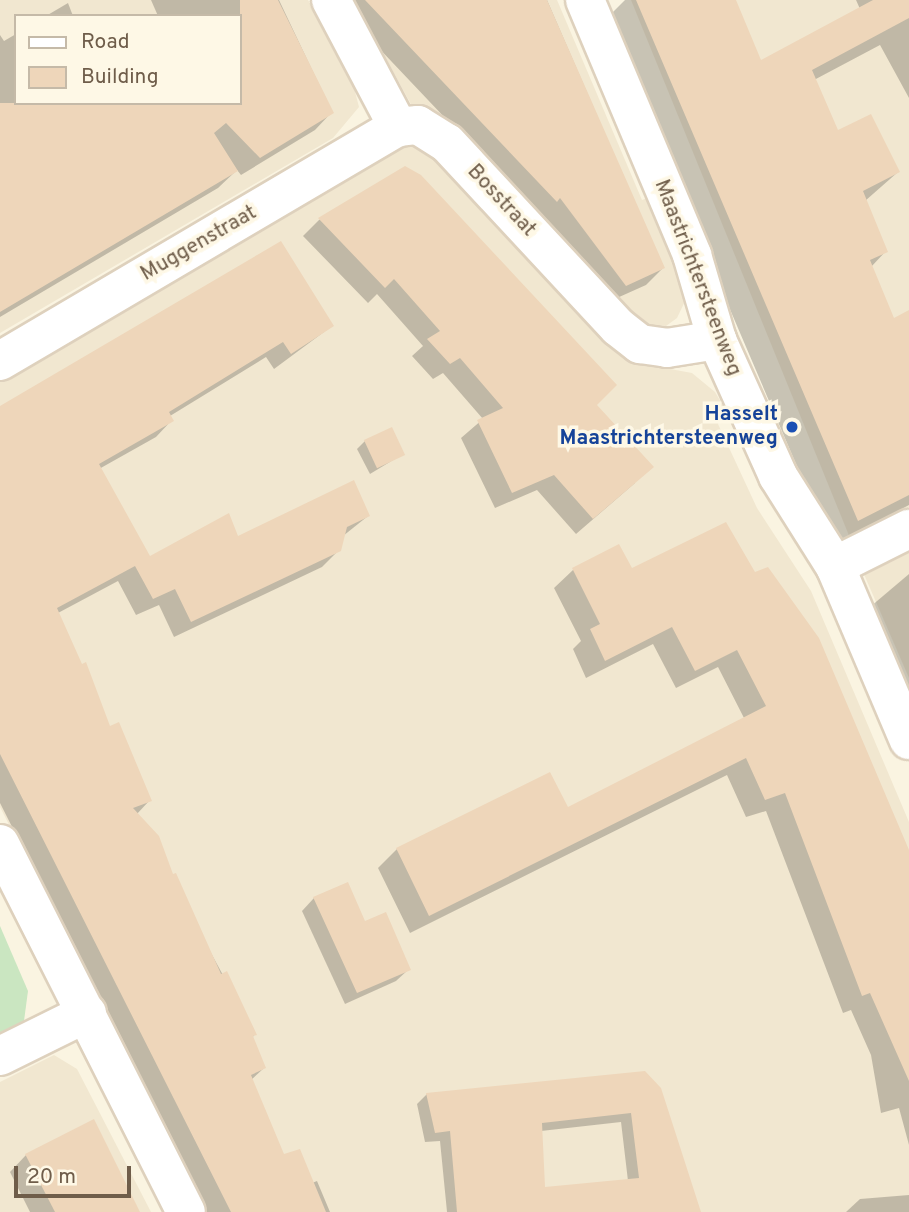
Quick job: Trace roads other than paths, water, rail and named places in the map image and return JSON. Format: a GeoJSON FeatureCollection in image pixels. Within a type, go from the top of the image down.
{"type":"FeatureCollection","features":[{"type":"Feature","properties":{"kind":"street"},"geometry":{"type":"LineString","coordinates":[[331,0],[398,127]]}},
{"type":"Feature","properties":{"kind":"street","name":"Maastrichtersteenweg"},"geometry":{"type":"LineString","coordinates":[[585,0],[692,255],[717,340],[778,476],[835,566],[909,740]]}},
{"type":"Feature","properties":{"kind":"street","name":"Bosstraat"},"geometry":{"type":"LineString","coordinates":[[398,127],[418,125],[447,143],[618,327],[640,344],[667,348],[717,340]]}},
{"type":"Feature","properties":{"kind":"street","name":"Muggenstraat"},"geometry":{"type":"LineString","coordinates":[[0,360],[398,127]]}},
{"type":"Feature","properties":{"kind":"street"},"geometry":{"type":"LineString","coordinates":[[835,566],[909,529]]}},
{"type":"Feature","properties":{"kind":"street"},"geometry":{"type":"LineString","coordinates":[[0,844],[186,1212]]}},
{"type":"Feature","properties":{"kind":"street"},"geometry":{"type":"LineString","coordinates":[[0,1056],[87,1013]]}},
{"type":"Feature","properties":{"kind":"place","name":"Hasselt Maastrichtersteenweg"},"geometry":{"type":"Point","coordinates":[792,427]}}]}
